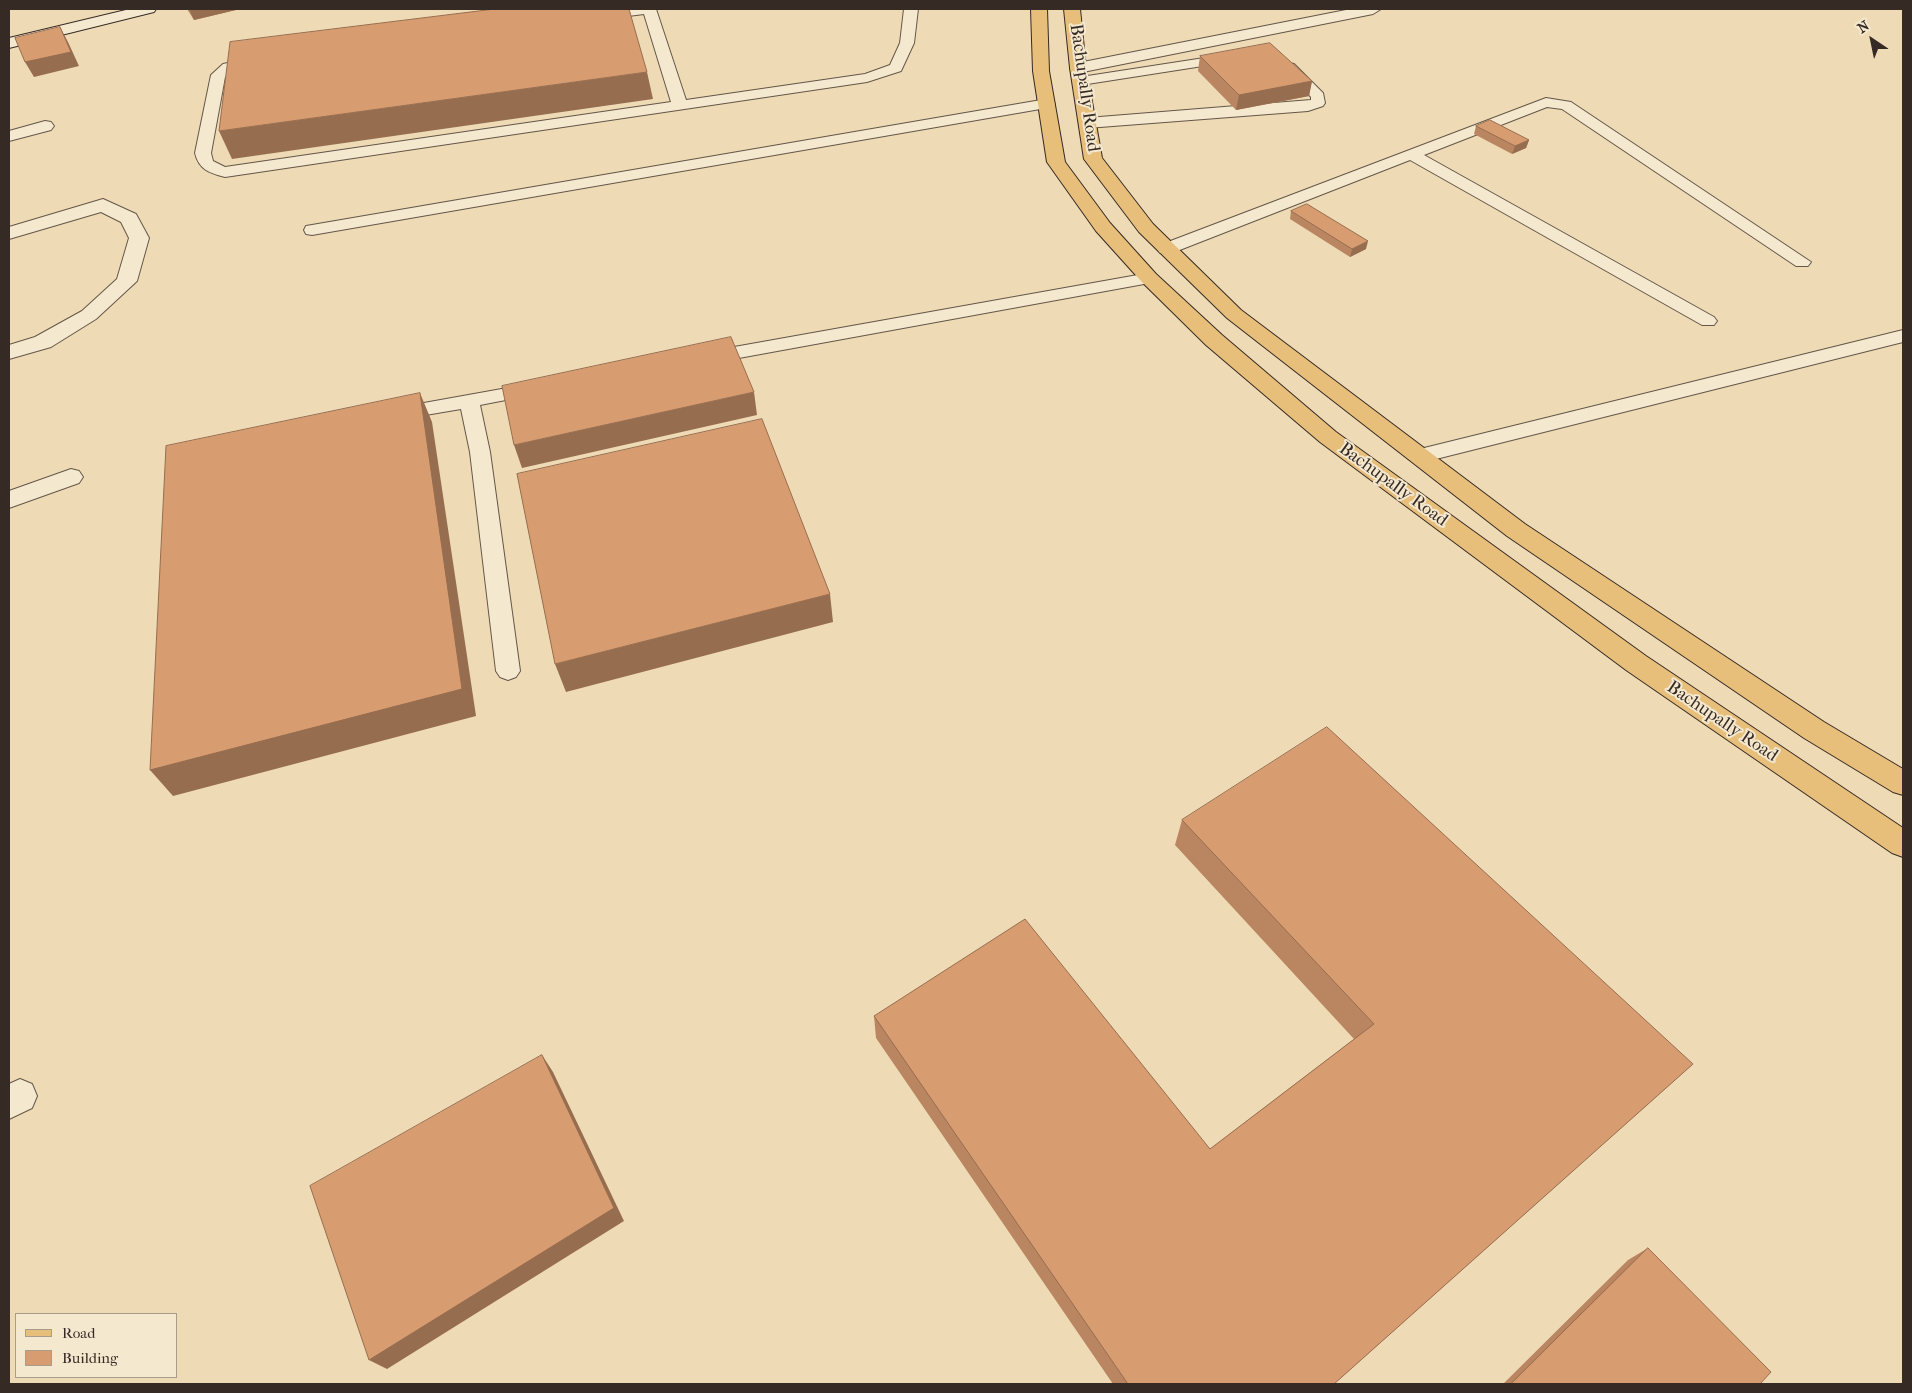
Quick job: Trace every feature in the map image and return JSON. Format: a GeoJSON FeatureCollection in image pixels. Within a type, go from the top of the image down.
{"type":"FeatureCollection","features":[{"type":"Feature","properties":{"kind":"main road","name":"Bachupally Road"},"geometry":{"type":"LineString","coordinates":[[1039,9],[1041,71],[1056,162],[1103,227],[1149,278],[1214,340],[1328,436],[1636,663],[1903,844]]}},
{"type":"Feature","properties":{"kind":"main road","name":"Bachupally Road"},"geometry":{"type":"LineString","coordinates":[[1072,9],[1093,159],[1146,228],[1234,314],[1516,530],[1814,730],[1903,783]]}},
{"type":"Feature","properties":{"kind":"street"},"geometry":{"type":"LineString","coordinates":[[9,43],[148,9]]}},
{"type":"Feature","properties":{"kind":"street"},"geometry":{"type":"LineString","coordinates":[[1080,74],[1373,9]]}},
{"type":"Feature","properties":{"kind":"street"},"geometry":{"type":"LineString","coordinates":[[9,136],[45,126]]}},
{"type":"Feature","properties":{"kind":"street"},"geometry":{"type":"LineString","coordinates":[[9,233],[103,205],[129,218],[139,238],[127,281],[89,315],[43,342],[9,352]]}},
{"type":"Feature","properties":{"kind":"street"},"geometry":{"type":"LineString","coordinates":[[9,500],[71,477]]}},
{"type":"Feature","properties":{"kind":"lane"},"geometry":{"type":"LineString","coordinates":[[580,18],[648,9],[680,106]]}},
{"type":"Feature","properties":{"kind":"lane"},"geometry":{"type":"LineString","coordinates":[[273,59],[228,67],[218,75],[203,153],[204,161],[212,169],[225,172],[867,78],[896,68],[907,43],[911,9]]}},
{"type":"Feature","properties":{"kind":"lane"},"geometry":{"type":"LineString","coordinates":[[1080,74],[1244,56]]}},
{"type":"Feature","properties":{"kind":"lane"},"geometry":{"type":"LineString","coordinates":[[1088,123],[1308,106],[1318,103],[1318,96],[1281,58]]}},
{"type":"Feature","properties":{"kind":"lane"},"geometry":{"type":"LineString","coordinates":[[1166,249],[1546,102],[1566,105],[1802,262]]}},
{"type":"Feature","properties":{"kind":"lane"},"geometry":{"type":"LineString","coordinates":[[312,230],[1046,104]]}},
{"type":"Feature","properties":{"kind":"lane"},"geometry":{"type":"LineString","coordinates":[[1411,154],[1708,321]]}},
{"type":"Feature","properties":{"kind":"lane"},"geometry":{"type":"LineString","coordinates":[[685,362],[1149,278]]}},
{"type":"Feature","properties":{"kind":"lane"},"geometry":{"type":"LineString","coordinates":[[1420,456],[1903,336]]}},
{"type":"Feature","properties":{"kind":"lane"},"geometry":{"type":"LineString","coordinates":[[374,417],[548,386]]}},
{"type":"Feature","properties":{"kind":"lane"},"geometry":{"type":"LineString","coordinates":[[469,401],[480,452],[508,672]]}},
{"type":"Feature","properties":{"kind":"building"},"geometry":{"type":"Polygon","coordinates":[[[495,9],[629,9],[647,72],[219,131],[230,42],[495,9]]]}},
{"type":"Feature","properties":{"kind":"building"},"geometry":{"type":"Polygon","coordinates":[[[60,27],[71,52],[25,62],[15,38],[60,27]]]}},
{"type":"Feature","properties":{"kind":"building"},"geometry":{"type":"Polygon","coordinates":[[[1270,43],[1312,81],[1239,95],[1200,56],[1270,43]]]}},
{"type":"Feature","properties":{"kind":"building"},"geometry":{"type":"Polygon","coordinates":[[[1490,120],[1529,140],[1515,146],[1476,126],[1490,120]]]}},
{"type":"Feature","properties":{"kind":"building"},"geometry":{"type":"Polygon","coordinates":[[[1307,204],[1368,241],[1352,249],[1291,211],[1307,204]]]}},
{"type":"Feature","properties":{"kind":"building"},"geometry":{"type":"Polygon","coordinates":[[[731,337],[754,392],[514,445],[502,386],[731,337]]]}},
{"type":"Feature","properties":{"kind":"building"},"geometry":{"type":"Polygon","coordinates":[[[420,393],[462,689],[150,770],[166,446],[420,393]]]}},
{"type":"Feature","properties":{"kind":"building"},"geometry":{"type":"Polygon","coordinates":[[[762,419],[830,594],[555,664],[517,474],[762,419]]]}},
{"type":"Feature","properties":{"kind":"building"},"geometry":{"type":"Polygon","coordinates":[[[1327,727],[1693,1064],[1334,1384],[1128,1384],[874,1016],[1025,919],[1210,1149],[1374,1024],[1182,820],[1327,727]]]}},
{"type":"Feature","properties":{"kind":"building"},"geometry":{"type":"Polygon","coordinates":[[[542,1055],[614,1208],[369,1360],[310,1186],[542,1055]]]}},
{"type":"Feature","properties":{"kind":"building"},"geometry":{"type":"Polygon","coordinates":[[[1648,1248],[1771,1372],[1760,1384],[1511,1384],[1648,1248]]]}}]}
